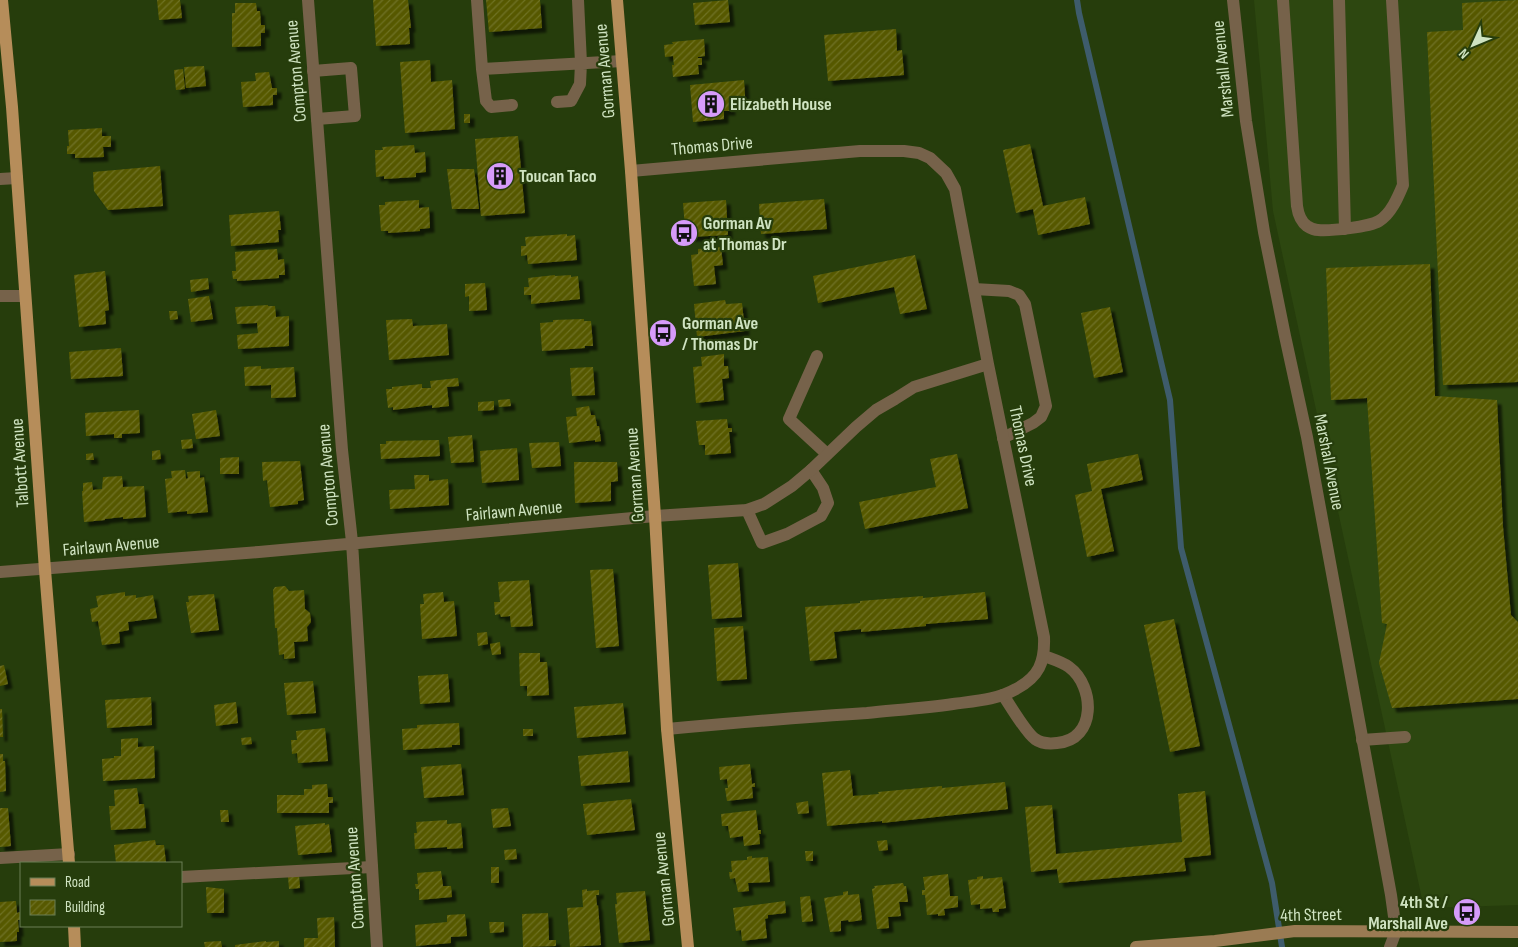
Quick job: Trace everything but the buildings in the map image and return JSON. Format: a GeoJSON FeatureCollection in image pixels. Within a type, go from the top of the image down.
{"type":"FeatureCollection","features":[{"type":"Feature","properties":{"kind":"main road","name":"Talbott Avenue"},"geometry":{"type":"LineString","coordinates":[[2,0],[69,859]]}},
{"type":"Feature","properties":{"kind":"main road","name":"Gorman Avenue"},"geometry":{"type":"LineString","coordinates":[[617,0],[655,516],[667,730],[688,947]]}},
{"type":"Feature","properties":{"kind":"main road"},"geometry":{"type":"LineString","coordinates":[[74,927],[75,947]]}},
{"type":"Feature","properties":{"kind":"street","name":"Compton Avenue"},"geometry":{"type":"LineString","coordinates":[[308,0],[342,450],[352,542],[377,947]]}},
{"type":"Feature","properties":{"kind":"street"},"geometry":{"type":"LineString","coordinates":[[477,0],[486,101],[492,106],[512,105]]}},
{"type":"Feature","properties":{"kind":"street"},"geometry":{"type":"LineString","coordinates":[[557,102],[571,101],[580,84],[578,0]]}},
{"type":"Feature","properties":{"kind":"street","name":"Marshall Avenue"},"geometry":{"type":"LineString","coordinates":[[1233,0],[1246,121],[1264,232],[1307,437],[1396,931]]}},
{"type":"Feature","properties":{"kind":"street"},"geometry":{"type":"LineString","coordinates":[[1283,0],[1299,216],[1305,225],[1315,230],[1346,229],[1379,221],[1389,211],[1403,185],[1392,0]]}},
{"type":"Feature","properties":{"kind":"street"},"geometry":{"type":"LineString","coordinates":[[1339,0],[1346,229]]}},
{"type":"Feature","properties":{"kind":"street"},"geometry":{"type":"LineString","coordinates":[[482,69],[622,62]]}},
{"type":"Feature","properties":{"kind":"street"},"geometry":{"type":"LineString","coordinates":[[313,71],[351,68],[355,116],[318,119]]}},
{"type":"Feature","properties":{"kind":"street","name":"Thomas Drive"},"geometry":{"type":"LineString","coordinates":[[631,171],[860,151],[904,151],[920,153],[930,158],[946,173],[955,189],[988,364],[1044,636],[1044,656]]}},
{"type":"Feature","properties":{"kind":"street"},"geometry":{"type":"LineString","coordinates":[[0,178],[17,178]]}},
{"type":"Feature","properties":{"kind":"street"},"geometry":{"type":"LineString","coordinates":[[974,289],[1009,291],[1019,295],[1025,304],[1046,406],[1041,417],[1033,423],[1003,438]]}},
{"type":"Feature","properties":{"kind":"street"},"geometry":{"type":"LineString","coordinates":[[0,296],[25,296]]}},
{"type":"Feature","properties":{"kind":"street"},"geometry":{"type":"LineString","coordinates":[[817,356],[790,419],[827,454]]}},
{"type":"Feature","properties":{"kind":"street","name":"Fairlawn Avenue"},"geometry":{"type":"LineString","coordinates":[[0,572],[45,570],[655,516],[747,510],[764,504],[777,496],[811,470],[876,410],[914,387],[988,364]]}},
{"type":"Feature","properties":{"kind":"street"},"geometry":{"type":"LineString","coordinates":[[747,510],[762,543],[787,534],[821,516],[828,503],[823,488],[811,470]]}},
{"type":"Feature","properties":{"kind":"street"},"geometry":{"type":"LineString","coordinates":[[667,730],[746,721],[911,709],[987,700],[1017,689],[1031,678],[1042,663],[1044,656],[1069,667],[1083,683],[1089,708],[1084,728],[1076,737],[1061,743],[1047,744],[1034,738],[1004,695]]}},
{"type":"Feature","properties":{"kind":"street"},"geometry":{"type":"LineString","coordinates":[[1362,740],[1405,737]]}},
{"type":"Feature","properties":{"kind":"street"},"geometry":{"type":"LineString","coordinates":[[0,858],[69,859]]}},
{"type":"Feature","properties":{"kind":"street"},"geometry":{"type":"LineString","coordinates":[[182,876],[372,867]]}},
{"type":"Feature","properties":{"kind":"street","name":"4th Street"},"geometry":{"type":"LineString","coordinates":[[1136,947],[1215,944],[1259,934],[1295,931],[1518,932]]}},
{"type":"Feature","properties":{"kind":"street"},"geometry":{"type":"LineString","coordinates":[[1390,947],[1396,931]]}},
{"type":"Feature","properties":{"kind":"shaded area"},"geometry":{"type":"Polygon","coordinates":[[[1254,0],[1518,0],[1518,905],[1424,908],[1273,211],[1254,0]]]}},
{"type":"Feature","properties":{"kind":"waterway"},"geometry":{"type":"LineString","coordinates":[[1077,0],[1170,400],[1181,548],[1272,883],[1282,947]]}},
{"type":"Feature","properties":{"kind":"place","name":"Elizabeth House"},"geometry":{"type":"Point","coordinates":[711,104]}},
{"type":"Feature","properties":{"kind":"place","name":"Toucan Taco"},"geometry":{"type":"Point","coordinates":[500,176]}},
{"type":"Feature","properties":{"kind":"place","name":"Gorman Av at Thomas Dr"},"geometry":{"type":"Point","coordinates":[684,233]}},
{"type":"Feature","properties":{"kind":"place","name":"Gorman Ave / Thomas Dr"},"geometry":{"type":"Point","coordinates":[663,333]}},
{"type":"Feature","properties":{"kind":"place","name":"4th St / Marshall Ave"},"geometry":{"type":"Point","coordinates":[1467,912]}}]}
